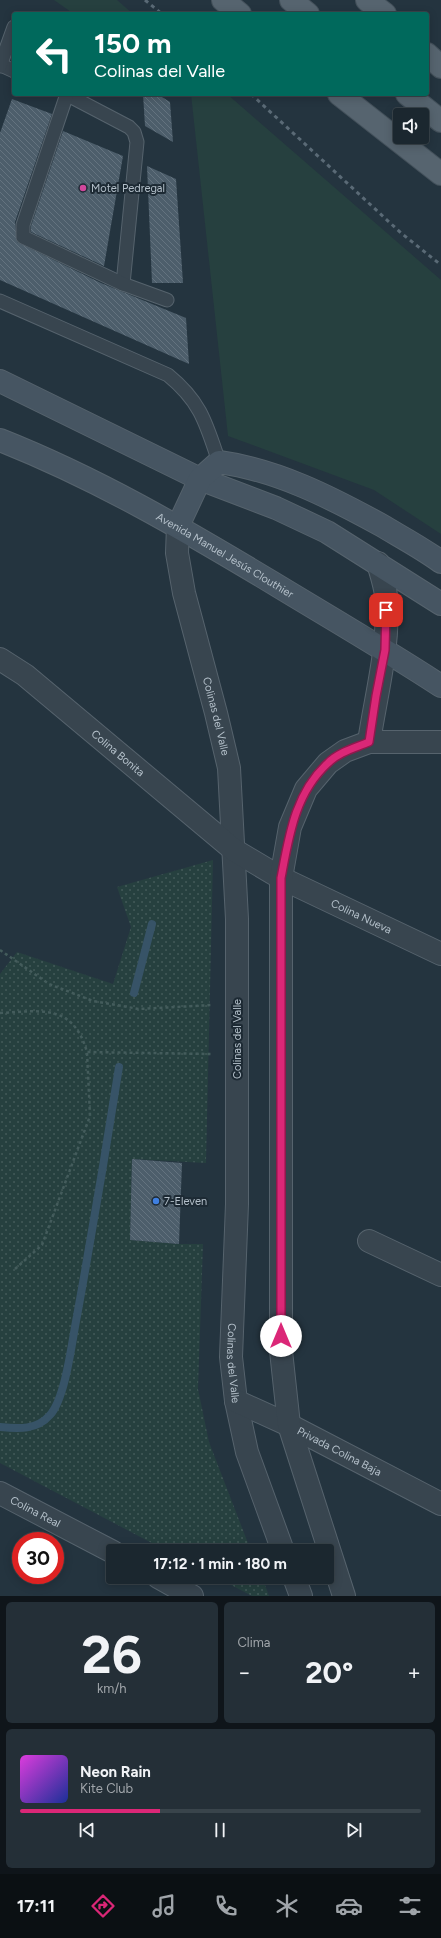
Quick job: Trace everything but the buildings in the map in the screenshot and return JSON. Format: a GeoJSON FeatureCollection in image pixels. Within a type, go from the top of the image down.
{"type":"FeatureCollection","features":[{"type":"Feature","properties":{"kind":"main road"},"geometry":{"type":"LineString","coordinates":[[223,0],[238,12]]}},
{"type":"Feature","properties":{"kind":"main road"},"geometry":{"type":"LineString","coordinates":[[291,0],[306,12]]}},
{"type":"Feature","properties":{"kind":"main road"},"geometry":{"type":"LineString","coordinates":[[367,0],[382,12]]}},
{"type":"Feature","properties":{"kind":"main road"},"geometry":{"type":"LineString","coordinates":[[429,56],[441,67]]}},
{"type":"Feature","properties":{"kind":"main road"},"geometry":{"type":"LineString","coordinates":[[342,96],[441,174]]}},
{"type":"Feature","properties":{"kind":"main road"},"geometry":{"type":"LineString","coordinates":[[410,96],[441,121]]}},
{"type":"Feature","properties":{"kind":"street"},"geometry":{"type":"LineString","coordinates":[[0,381],[200,479],[276,508],[327,532],[441,604]]}},
{"type":"Feature","properties":{"kind":"street","name":"Avenida Manuel Jesús Clouthier"},"geometry":{"type":"LineString","coordinates":[[0,440],[29,451],[117,493],[178,526],[385,650],[441,686]]}},
{"type":"Feature","properties":{"kind":"street"},"geometry":{"type":"LineString","coordinates":[[178,526],[200,479],[219,462],[269,473],[340,502],[425,550],[441,562]]}},
{"type":"Feature","properties":{"kind":"street","name":"Colinas del Valle"},"geometry":{"type":"LineString","coordinates":[[178,526],[177,553],[184,593],[229,768],[237,919],[237,1204],[231,1357],[236,1401],[247,1452],[280,1544]]}},
{"type":"Feature","properties":{"kind":"street"},"geometry":{"type":"LineString","coordinates":[[369,742],[385,650],[386,595],[378,563]]}},
{"type":"Feature","properties":{"kind":"street","name":"Colina Bonita"},"geometry":{"type":"LineString","coordinates":[[0,658],[25,675],[234,850],[281,878]]}},
{"type":"Feature","properties":{"kind":"street"},"geometry":{"type":"LineString","coordinates":[[344,1596],[289,1425],[281,1351],[281,878],[290,827],[306,789],[328,763],[345,751],[369,742],[441,742]]}},
{"type":"Feature","properties":{"kind":"street","name":"Colina Nueva"},"geometry":{"type":"LineString","coordinates":[[281,878],[441,954]]}},
{"type":"Feature","properties":{"kind":"street"},"geometry":{"type":"LineString","coordinates":[[370,1241],[441,1275]]}},
{"type":"Feature","properties":{"kind":"street","name":"Privada Colina Baja"},"geometry":{"type":"LineString","coordinates":[[236,1401],[289,1425],[441,1504]]}},
{"type":"Feature","properties":{"kind":"street","name":"Colina Real"},"geometry":{"type":"LineString","coordinates":[[0,1493],[106,1548]]}},
{"type":"Feature","properties":{"kind":"street"},"geometry":{"type":"LineString","coordinates":[[171,1584],[192,1596]]}},
{"type":"Feature","properties":{"kind":"street"},"geometry":{"type":"LineString","coordinates":[[297,1584],[301,1596]]}},
{"type":"Feature","properties":{"kind":"lane"},"geometry":{"type":"LineString","coordinates":[[12,33],[0,66],[12,70]]}},
{"type":"Feature","properties":{"kind":"lane"},"geometry":{"type":"LineString","coordinates":[[65,96],[23,225],[22,234],[26,239],[123,284],[168,300]]}},
{"type":"Feature","properties":{"kind":"lane"},"geometry":{"type":"LineString","coordinates":[[70,96],[129,127],[138,142],[123,284]]}},
{"type":"Feature","properties":{"kind":"lane"},"geometry":{"type":"LineString","coordinates":[[0,301],[168,374],[185,388],[198,407],[207,426],[219,462]]}},
{"type":"Feature","properties":{"kind":"path"},"geometry":{"type":"LineString","coordinates":[[0,950],[49,984],[93,1001],[139,1009],[237,1004]]}},
{"type":"Feature","properties":{"kind":"path"},"geometry":{"type":"LineString","coordinates":[[0,1013],[48,1011],[63,1017],[71,1022],[87,1052],[90,1116],[42,1245],[15,1269]]}},
{"type":"Feature","properties":{"kind":"path"},"geometry":{"type":"LineString","coordinates":[[87,1052],[237,1055]]}},
{"type":"Feature","properties":{"kind":"green space"},"geometry":{"type":"Polygon","coordinates":[[[54,0],[117,0],[131,12],[71,12],[54,0]]]}},
{"type":"Feature","properties":{"kind":"green space"},"geometry":{"type":"Polygon","coordinates":[[[191,96],[229,96],[441,280],[441,534],[374,490],[228,436],[191,96]]]}},
{"type":"Feature","properties":{"kind":"green space"},"geometry":{"type":"Polygon","coordinates":[[[213,860],[206,1163],[132,1159],[130,1240],[179,1244],[203,1244],[198,1389],[209,1442],[248,1544],[154,1544],[0,1463],[0,974],[17,952],[113,984],[131,927],[117,887],[213,860]]]}},
{"type":"Feature","properties":{"kind":"green space"},"geometry":{"type":"Polygon","coordinates":[[[229,1584],[265,1584],[269,1596],[252,1596],[229,1584]]]}},
{"type":"Feature","properties":{"kind":"waterway"},"geometry":{"type":"LineString","coordinates":[[134,993],[152,924]]}},
{"type":"Feature","properties":{"kind":"waterway"},"geometry":{"type":"LineString","coordinates":[[0,1427],[21,1428],[33,1426],[45,1420],[56,1407],[60,1395],[70,1353],[99,1192],[119,1067]]}},
{"type":"Feature","properties":{"kind":"railway"},"geometry":{"type":"LineString","coordinates":[[145,0],[160,12]]}},
{"type":"Feature","properties":{"kind":"railway"},"geometry":{"type":"LineString","coordinates":[[253,96],[401,233],[441,265]]}},
{"type":"Feature","properties":{"kind":"place","name":"Motel Pedregal"},"geometry":{"type":"Point","coordinates":[83,188]}},
{"type":"Feature","properties":{"kind":"place","name":"7-Eleven"},"geometry":{"type":"Point","coordinates":[156,1201]}},
{"type":"Feature","properties":{"kind":"route"},"geometry":{"type":"LineString","coordinates":[[281,1336],[281,878],[290,827],[306,789],[328,763],[345,751],[369,742],[385,650],[386,610]]}}]}
